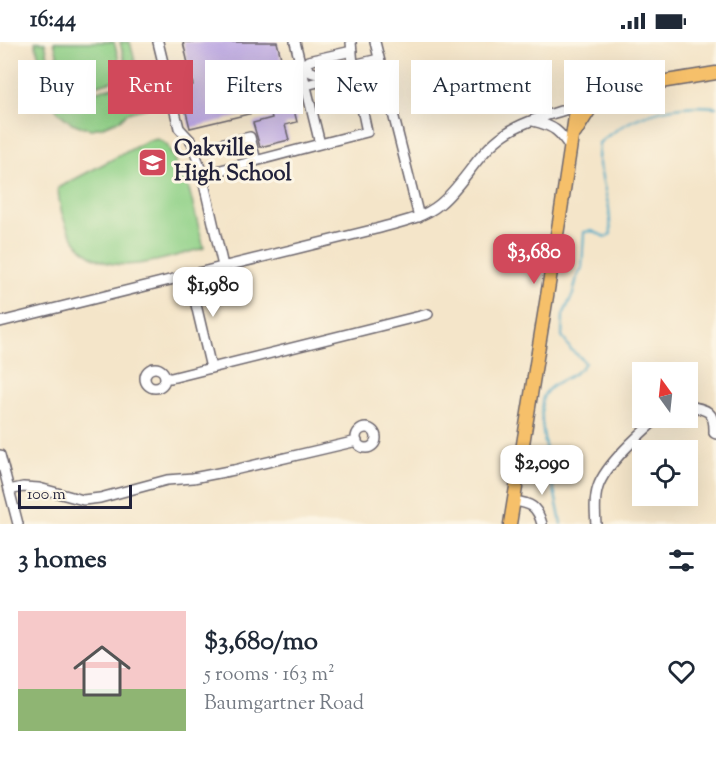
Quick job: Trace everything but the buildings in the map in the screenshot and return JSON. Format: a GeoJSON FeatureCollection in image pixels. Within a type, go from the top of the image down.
{"type":"FeatureCollection","features":[{"type":"Feature","properties":{"kind":"main road"},"geometry":{"type":"LineString","coordinates":[[665,81],[716,73]]}},
{"type":"Feature","properties":{"kind":"main road"},"geometry":{"type":"LineString","coordinates":[[510,524],[572,143],[575,114]]}},
{"type":"Feature","properties":{"kind":"main road"},"geometry":{"type":"LineString","coordinates":[[572,143],[587,114]]}},
{"type":"Feature","properties":{"kind":"street"},"geometry":{"type":"LineString","coordinates":[[158,42],[179,128],[192,142],[202,175],[223,266]]}},
{"type":"Feature","properties":{"kind":"street"},"geometry":{"type":"LineString","coordinates":[[296,42],[304,68],[320,144]]}},
{"type":"Feature","properties":{"kind":"street"},"geometry":{"type":"LineString","coordinates":[[375,42],[419,217]]}},
{"type":"Feature","properties":{"kind":"street"},"geometry":{"type":"LineString","coordinates":[[304,68],[308,61],[352,46]]}},
{"type":"Feature","properties":{"kind":"street"},"geometry":{"type":"LineString","coordinates":[[304,68],[315,74]]}},
{"type":"Feature","properties":{"kind":"street"},"geometry":{"type":"LineString","coordinates":[[306,85],[315,82]]}},
{"type":"Feature","properties":{"kind":"street"},"geometry":{"type":"LineString","coordinates":[[0,322],[419,217],[440,205],[494,142],[511,130],[564,110]]}},
{"type":"Feature","properties":{"kind":"street"},"geometry":{"type":"LineString","coordinates":[[202,175],[367,132],[363,114]]}},
{"type":"Feature","properties":{"kind":"street"},"geometry":{"type":"LineString","coordinates":[[533,121],[547,124],[572,143]]}},
{"type":"Feature","properties":{"kind":"street"},"geometry":{"type":"LineString","coordinates":[[194,150],[250,137],[256,161]]}},
{"type":"Feature","properties":{"kind":"street"},"geometry":{"type":"LineString","coordinates":[[189,275],[211,368]]}},
{"type":"Feature","properties":{"kind":"street"},"geometry":{"type":"LineString","coordinates":[[166,378],[428,314]]}},
{"type":"Feature","properties":{"kind":"street"},"geometry":{"type":"LineString","coordinates":[[698,408],[711,414],[716,434]]}},
{"type":"Feature","properties":{"kind":"street"},"geometry":{"type":"LineString","coordinates":[[596,524],[596,494],[602,477],[619,456],[648,428]]}},
{"type":"Feature","properties":{"kind":"street"},"geometry":{"type":"LineString","coordinates":[[9,490],[23,487],[39,488],[83,500],[100,498],[167,480],[193,478],[234,470],[357,441]]}},
{"type":"Feature","properties":{"kind":"street"},"geometry":{"type":"LineString","coordinates":[[0,455],[18,524]]}},
{"type":"Feature","properties":{"kind":"street"},"geometry":{"type":"LineString","coordinates":[[513,501],[525,502],[532,506],[537,510],[542,524]]}},
{"type":"Feature","properties":{"kind":"green space"},"geometry":{"type":"Polygon","coordinates":[[[35,42],[45,42],[49,60],[40,60],[35,42]]]}},
{"type":"Feature","properties":{"kind":"green space"},"geometry":{"type":"Polygon","coordinates":[[[54,42],[114,42],[119,60],[108,60],[108,82],[96,86],[96,60],[59,60],[54,42]]]}},
{"type":"Feature","properties":{"kind":"green space"},"geometry":{"type":"Polygon","coordinates":[[[120,42],[130,42],[135,60],[124,60],[120,42]]]}},
{"type":"Feature","properties":{"kind":"green space"},"geometry":{"type":"Polygon","coordinates":[[[108,88],[108,114],[126,114],[120,120],[91,129],[70,122],[60,114],[96,114],[96,91],[108,88]]]}},
{"type":"Feature","properties":{"kind":"green space"},"geometry":{"type":"Polygon","coordinates":[[[158,139],[167,145],[189,189],[204,248],[138,264],[121,265],[105,262],[91,255],[73,238],[66,224],[61,210],[58,188],[147,141],[158,139]]]}},
{"type":"Feature","properties":{"kind":"waterway"},"geometry":{"type":"LineString","coordinates":[[561,524],[547,457],[542,405],[544,395],[550,388],[575,373],[585,363],[571,350],[562,336],[563,315],[582,268],[584,232],[592,231],[606,237],[611,234],[609,208],[598,160],[599,143],[625,124],[654,112],[684,107],[716,107]]}},
{"type":"Feature","properties":{"kind":"place","name":"Oakville High School"},"geometry":{"type":"Point","coordinates":[153,163]}}]}
